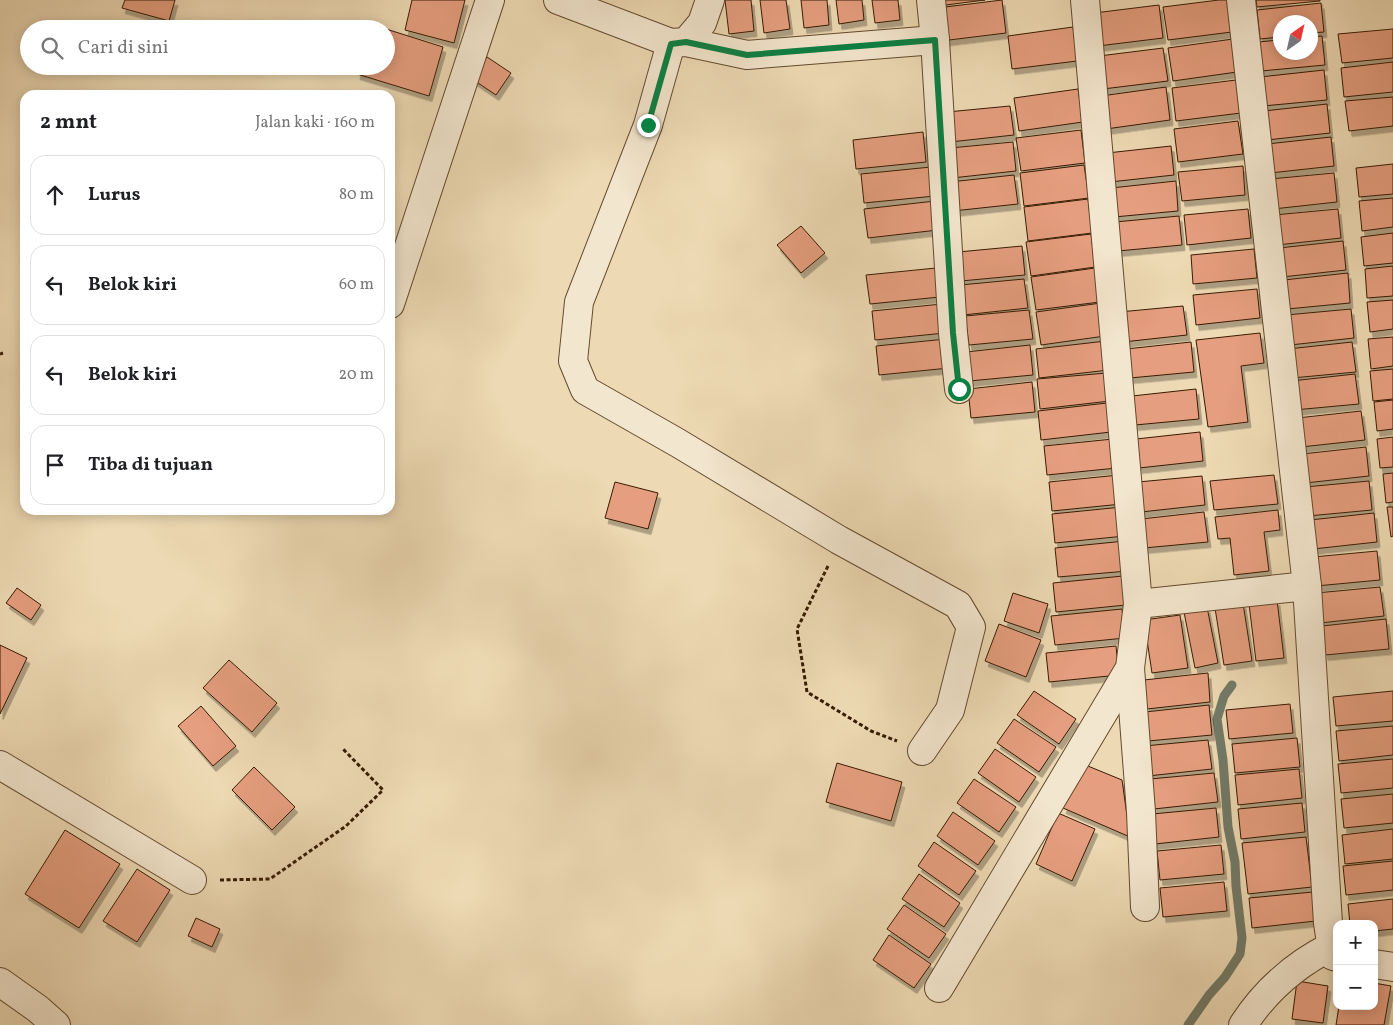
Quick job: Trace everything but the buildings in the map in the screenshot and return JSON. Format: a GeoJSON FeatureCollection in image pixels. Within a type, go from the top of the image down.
{"type":"FeatureCollection","features":[{"type":"Feature","properties":{"kind":"street"},"geometry":{"type":"LineString","coordinates":[[395,289],[490,0]]}},
{"type":"Feature","properties":{"kind":"street"},"geometry":{"type":"LineString","coordinates":[[558,0],[679,43],[747,55],[935,40]]}},
{"type":"Feature","properties":{"kind":"street"},"geometry":{"type":"LineString","coordinates":[[710,0],[702,22],[679,43],[578,302],[573,361],[585,390],[678,442],[839,540],[958,605],[971,627],[950,710],[922,751]]}},
{"type":"Feature","properties":{"kind":"street"},"geometry":{"type":"LineString","coordinates":[[931,0],[953,333],[959,389]]}},
{"type":"Feature","properties":{"kind":"street"},"geometry":{"type":"LineString","coordinates":[[1085,0],[1138,604],[1130,668],[1141,812],[1145,907]]}},
{"type":"Feature","properties":{"kind":"street"},"geometry":{"type":"LineString","coordinates":[[1241,0],[1306,586],[1328,923],[1333,947]]}},
{"type":"Feature","properties":{"kind":"street"},"geometry":{"type":"LineString","coordinates":[[1138,604],[1306,586]]}},
{"type":"Feature","properties":{"kind":"street"},"geometry":{"type":"LineString","coordinates":[[939,988],[1130,668]]}},
{"type":"Feature","properties":{"kind":"street"},"geometry":{"type":"LineString","coordinates":[[0,765],[192,880]]}},
{"type":"Feature","properties":{"kind":"street"},"geometry":{"type":"LineString","coordinates":[[1243,1025],[1252,1011],[1286,975],[1309,958],[1333,952]]}},
{"type":"Feature","properties":{"kind":"street"},"geometry":{"type":"LineString","coordinates":[[1378,965],[1393,967]]}},
{"type":"Feature","properties":{"kind":"street"},"geometry":{"type":"LineString","coordinates":[[0,982],[38,1009],[56,1025]]}},
{"type":"Feature","properties":{"kind":"path"},"geometry":{"type":"LineString","coordinates":[[839,540],[798,628],[807,692],[871,731],[922,751]]}},
{"type":"Feature","properties":{"kind":"path"},"geometry":{"type":"LineString","coordinates":[[192,880],[270,879],[346,826],[383,790],[343,749]]}},
{"type":"Feature","properties":{"kind":"waterway"},"geometry":{"type":"LineString","coordinates":[[1188,1025],[1240,954],[1242,938],[1235,862],[1228,827],[1223,760],[1217,719],[1224,696],[1232,685]]}},
{"type":"Feature","properties":{"kind":"route"},"geometry":{"type":"LineString","coordinates":[[648,125],[671,44],[686,42],[747,55],[935,40],[953,333],[959,389]]}}]}
